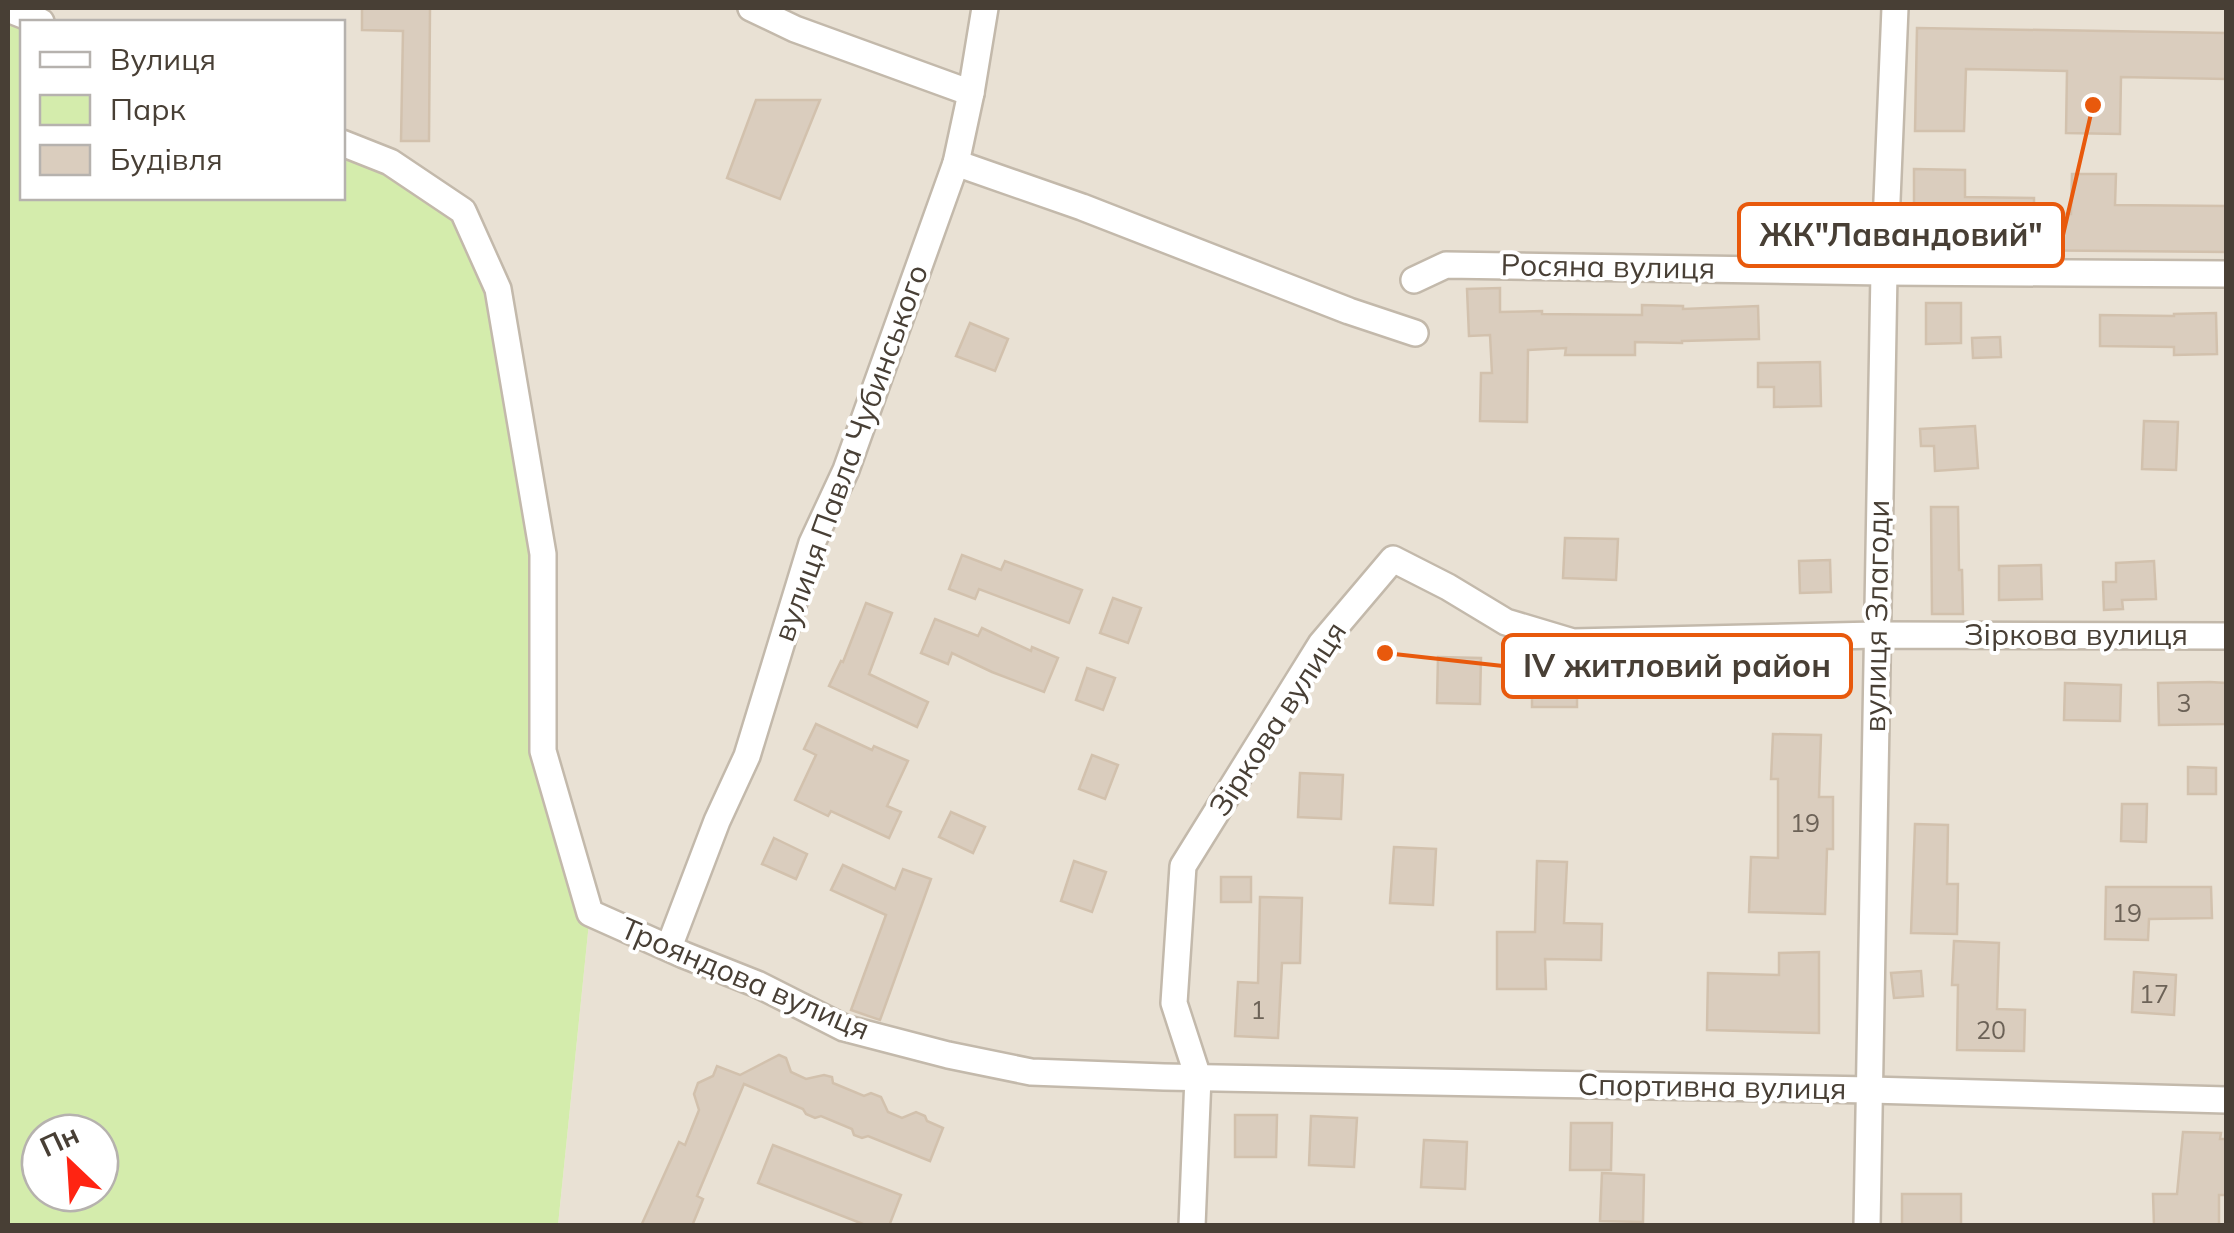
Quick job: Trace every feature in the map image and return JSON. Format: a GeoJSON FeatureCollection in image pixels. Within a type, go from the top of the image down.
{"type":"FeatureCollection","features":[{"type":"Feature","properties":{"kind":"street"},"geometry":{"type":"LineString","coordinates":[[751,8],[795,30],[971,93]]}},
{"type":"Feature","properties":{"kind":"street","name":"вулиця Павла Чубинського"},"geometry":{"type":"LineString","coordinates":[[669,948],[747,756],[812,543],[846,470],[956,163],[985,8]]}},
{"type":"Feature","properties":{"kind":"street","name":"вулиця Злагоди"},"geometry":{"type":"LineString","coordinates":[[1867,1226],[1884,272],[1896,8]]}},
{"type":"Feature","properties":{"kind":"street"},"geometry":{"type":"LineString","coordinates":[[8,10],[36,20]]}},
{"type":"Feature","properties":{"kind":"street","name":"Трояндова вулиця"},"geometry":{"type":"LineString","coordinates":[[345,144],[390,162],[463,211],[498,288],[542,554],[543,752],[590,913],[756,984],[844,1028],[1031,1072],[1198,1077]]}},
{"type":"Feature","properties":{"kind":"street"},"geometry":{"type":"LineString","coordinates":[[956,163],[1415,334]]}},
{"type":"Feature","properties":{"kind":"street","name":"Росяна вулиця"},"geometry":{"type":"LineString","coordinates":[[1414,280],[1446,264],[2226,274]]}},
{"type":"Feature","properties":{"kind":"street","name":"Зіркова вулиця"},"geometry":{"type":"LineString","coordinates":[[1198,1077],[1174,1003],[1183,866],[1322,644],[1393,558],[1506,622],[1573,642],[1876,635],[2226,636]]}},
{"type":"Feature","properties":{"kind":"street"},"geometry":{"type":"LineString","coordinates":[[1192,1226],[1198,1077]]}},
{"type":"Feature","properties":{"kind":"street","name":"Спортивна вулиця"},"geometry":{"type":"LineString","coordinates":[[1198,1077],[2226,1100]]}},
{"type":"Feature","properties":{"kind":"shaded area"},"geometry":{"type":"Polygon","coordinates":[[[8,8],[2226,8],[2226,1225],[558,1225],[590,913],[345,149],[345,20],[36,20],[8,8]]]}},
{"type":"Feature","properties":{"kind":"green space"},"geometry":{"type":"Polygon","coordinates":[[[8,9],[20,20],[20,200],[345,200],[345,144],[463,211],[498,289],[543,554],[543,751],[590,913],[558,1225],[8,1225],[8,9]]]}},
{"type":"Feature","properties":{"kind":"building"},"geometry":{"type":"Polygon","coordinates":[[[362,8],[430,8],[429,141],[401,141],[403,31],[362,30],[362,8]]]}},
{"type":"Feature","properties":{"kind":"building"},"geometry":{"type":"Polygon","coordinates":[[[1917,28],[2226,33],[2226,79],[2121,77],[2120,134],[2066,133],[2067,71],[1966,69],[1964,131],[1915,131],[1917,28]]]}},
{"type":"Feature","properties":{"kind":"building"},"geometry":{"type":"Polygon","coordinates":[[[756,100],[820,100],[780,199],[727,178],[756,100]]]}},
{"type":"Feature","properties":{"kind":"building"},"geometry":{"type":"Polygon","coordinates":[[[1914,169],[1965,170],[1965,197],[2034,198],[2034,213],[2071,214],[2072,174],[2116,174],[2115,205],[2226,206],[2226,252],[1914,249],[1914,169]]]}},
{"type":"Feature","properties":{"kind":"building"},"geometry":{"type":"Polygon","coordinates":[[[1500,288],[1500,312],[1642,315],[1642,305],[1683,309],[1758,306],[1759,339],[1635,342],[1635,355],[1565,355],[1566,348],[1528,350],[1527,422],[1480,421],[1481,373],[1492,373],[1490,335],[1469,336],[1467,289],[1500,288]]]}},
{"type":"Feature","properties":{"kind":"building"},"geometry":{"type":"Polygon","coordinates":[[[1926,303],[1961,303],[1961,343],[1926,344],[1926,303]]]}},
{"type":"Feature","properties":{"kind":"building"},"geometry":{"type":"Polygon","coordinates":[[[2216,313],[2217,354],[2174,355],[2174,347],[2100,346],[2100,315],[2216,313]]]}},
{"type":"Feature","properties":{"kind":"building"},"geometry":{"type":"Polygon","coordinates":[[[970,323],[1008,339],[995,371],[956,356],[970,323]]]}},
{"type":"Feature","properties":{"kind":"building"},"geometry":{"type":"Polygon","coordinates":[[[2000,337],[2001,357],[1973,358],[1972,338],[2000,337]]]}},
{"type":"Feature","properties":{"kind":"building"},"geometry":{"type":"Polygon","coordinates":[[[1820,362],[1821,406],[1774,407],[1774,387],[1758,387],[1758,363],[1820,362]]]}},
{"type":"Feature","properties":{"kind":"building"},"geometry":{"type":"Polygon","coordinates":[[[2144,421],[2178,422],[2176,470],[2142,469],[2144,421]]]}},
{"type":"Feature","properties":{"kind":"building"},"geometry":{"type":"Polygon","coordinates":[[[1975,426],[1978,468],[1935,471],[1934,446],[1921,446],[1920,429],[1975,426]]]}},
{"type":"Feature","properties":{"kind":"building"},"geometry":{"type":"Polygon","coordinates":[[[1931,507],[1958,507],[1963,614],[1932,614],[1931,507]]]}},
{"type":"Feature","properties":{"kind":"building"},"geometry":{"type":"Polygon","coordinates":[[[1565,538],[1618,539],[1616,580],[1563,578],[1565,538]]]}},
{"type":"Feature","properties":{"kind":"building"},"geometry":{"type":"Polygon","coordinates":[[[962,555],[1001,570],[1005,561],[1082,590],[1069,623],[979,589],[975,599],[949,589],[962,555]]]}},
{"type":"Feature","properties":{"kind":"building"},"geometry":{"type":"Polygon","coordinates":[[[1830,560],[1831,592],[1800,593],[1799,561],[1830,560]]]}},
{"type":"Feature","properties":{"kind":"building"},"geometry":{"type":"Polygon","coordinates":[[[2154,561],[2156,599],[2122,600],[2123,609],[2104,610],[2103,582],[2116,582],[2116,563],[2154,561]]]}},
{"type":"Feature","properties":{"kind":"building"},"geometry":{"type":"Polygon","coordinates":[[[2041,565],[2042,599],[1999,600],[1999,566],[2041,565]]]}},
{"type":"Feature","properties":{"kind":"building"},"geometry":{"type":"Polygon","coordinates":[[[1113,598],[1141,608],[1128,643],[1100,633],[1113,598]]]}},
{"type":"Feature","properties":{"kind":"building"},"geometry":{"type":"Polygon","coordinates":[[[866,603],[892,613],[869,674],[928,702],[917,727],[829,686],[843,662],[866,603]]]}},
{"type":"Feature","properties":{"kind":"building"},"geometry":{"type":"Polygon","coordinates":[[[935,619],[978,636],[982,628],[1031,651],[1032,647],[1058,658],[1044,692],[952,653],[948,664],[921,653],[935,619]]]}},
{"type":"Feature","properties":{"kind":"building"},"geometry":{"type":"Polygon","coordinates":[[[1438,657],[1481,658],[1480,704],[1437,703],[1438,657]]]}},
{"type":"Feature","properties":{"kind":"building"},"geometry":{"type":"Polygon","coordinates":[[[1087,668],[1115,678],[1103,710],[1076,700],[1087,668]]]}},
{"type":"Feature","properties":{"kind":"building"},"geometry":{"type":"Polygon","coordinates":[[[1532,674],[1577,674],[1577,707],[1532,707],[1532,674]]]}},
{"type":"Feature","properties":{"kind":"building"},"geometry":{"type":"Polygon","coordinates":[[[2065,683],[2121,685],[2120,721],[2064,720],[2065,683]]]}},
{"type":"Feature","properties":{"kind":"building"},"geometry":{"type":"Polygon","coordinates":[[[2158,683],[2226,683],[2226,724],[2159,725],[2158,683]]]}},
{"type":"Feature","properties":{"kind":"building"},"geometry":{"type":"Polygon","coordinates":[[[816,724],[872,750],[874,746],[908,761],[887,806],[901,812],[889,838],[831,811],[828,816],[795,800],[816,755],[804,749],[816,724]]]}},
{"type":"Feature","properties":{"kind":"building"},"geometry":{"type":"Polygon","coordinates":[[[1773,734],[1821,735],[1819,797],[1833,797],[1833,849],[1827,849],[1825,914],[1749,912],[1751,857],[1778,858],[1778,779],[1771,779],[1773,734]]]}},
{"type":"Feature","properties":{"kind":"building"},"geometry":{"type":"Polygon","coordinates":[[[1092,755],[1118,765],[1105,799],[1079,789],[1092,755]]]}},
{"type":"Feature","properties":{"kind":"building"},"geometry":{"type":"Polygon","coordinates":[[[2188,767],[2216,768],[2216,794],[2188,794],[2188,767]]]}},
{"type":"Feature","properties":{"kind":"building"},"geometry":{"type":"Polygon","coordinates":[[[1300,773],[1343,775],[1341,819],[1298,817],[1300,773]]]}},
{"type":"Feature","properties":{"kind":"building"},"geometry":{"type":"Polygon","coordinates":[[[2122,804],[2147,804],[2146,842],[2121,841],[2122,804]]]}},
{"type":"Feature","properties":{"kind":"building"},"geometry":{"type":"Polygon","coordinates":[[[951,812],[985,827],[973,853],[939,837],[951,812]]]}},
{"type":"Feature","properties":{"kind":"building"},"geometry":{"type":"Polygon","coordinates":[[[1915,824],[1948,825],[1947,884],[1958,884],[1957,934],[1911,933],[1915,824]]]}},
{"type":"Feature","properties":{"kind":"building"},"geometry":{"type":"Polygon","coordinates":[[[774,838],[807,854],[796,879],[762,864],[774,838]]]}},
{"type":"Feature","properties":{"kind":"building"},"geometry":{"type":"Polygon","coordinates":[[[1394,847],[1436,849],[1433,905],[1390,903],[1394,847]]]}},
{"type":"Feature","properties":{"kind":"building"},"geometry":{"type":"Polygon","coordinates":[[[1074,861],[1106,872],[1092,912],[1061,901],[1074,861]]]}},
{"type":"Feature","properties":{"kind":"building"},"geometry":{"type":"Polygon","coordinates":[[[1537,861],[1567,862],[1564,923],[1602,924],[1601,960],[1545,959],[1546,989],[1497,989],[1497,932],[1535,932],[1537,861]]]}},
{"type":"Feature","properties":{"kind":"building"},"geometry":{"type":"Polygon","coordinates":[[[843,865],[895,889],[903,869],[931,879],[880,1020],[851,1010],[886,915],[831,890],[843,865]]]}},
{"type":"Feature","properties":{"kind":"building"},"geometry":{"type":"Polygon","coordinates":[[[1221,877],[1251,877],[1251,902],[1221,902],[1221,877]]]}},
{"type":"Feature","properties":{"kind":"building"},"geometry":{"type":"Polygon","coordinates":[[[2106,887],[2211,887],[2212,918],[2149,919],[2148,940],[2105,939],[2106,887]]]}},
{"type":"Feature","properties":{"kind":"building"},"geometry":{"type":"Polygon","coordinates":[[[1260,897],[1302,898],[1300,963],[1282,963],[1278,1038],[1235,1036],[1238,982],[1258,983],[1260,897]]]}},
{"type":"Feature","properties":{"kind":"building"},"geometry":{"type":"Polygon","coordinates":[[[1954,941],[1999,943],[1997,1009],[2025,1010],[2024,1051],[1957,1050],[1958,985],[1952,985],[1954,941]]]}},
{"type":"Feature","properties":{"kind":"building"},"geometry":{"type":"Polygon","coordinates":[[[1819,952],[1819,1033],[1707,1030],[1708,973],[1779,975],[1779,953],[1819,952]]]}},
{"type":"Feature","properties":{"kind":"building"},"geometry":{"type":"Polygon","coordinates":[[[1921,971],[1923,996],[1894,998],[1891,973],[1921,971]]]}},
{"type":"Feature","properties":{"kind":"building"},"geometry":{"type":"Polygon","coordinates":[[[2134,972],[2176,975],[2174,1015],[2132,1012],[2134,972]]]}},
{"type":"Feature","properties":{"kind":"building"},"geometry":{"type":"Polygon","coordinates":[[[779,1055],[786,1058],[791,1072],[806,1079],[832,1077],[833,1083],[864,1096],[871,1093],[881,1097],[888,1112],[902,1118],[916,1112],[943,1128],[930,1161],[868,1136],[854,1135],[852,1129],[821,1116],[815,1118],[744,1084],[697,1196],[703,1199],[692,1226],[641,1226],[679,1142],[685,1145],[699,1110],[694,1094],[698,1083],[713,1076],[717,1066],[740,1075],[779,1055]]]}},
{"type":"Feature","properties":{"kind":"building"},"geometry":{"type":"Polygon","coordinates":[[[1235,1115],[1277,1115],[1276,1157],[1235,1157],[1235,1115]]]}},
{"type":"Feature","properties":{"kind":"building"},"geometry":{"type":"Polygon","coordinates":[[[1311,1116],[1357,1118],[1354,1167],[1309,1165],[1311,1116]]]}},
{"type":"Feature","properties":{"kind":"building"},"geometry":{"type":"Polygon","coordinates":[[[1571,1123],[1612,1123],[1611,1170],[1570,1170],[1571,1123]]]}},
{"type":"Feature","properties":{"kind":"building"},"geometry":{"type":"Polygon","coordinates":[[[2183,1132],[2221,1133],[2220,1139],[2226,1139],[2226,1195],[2219,1195],[2219,1226],[2154,1226],[2153,1194],[2177,1194],[2183,1132]]]}},
{"type":"Feature","properties":{"kind":"building"},"geometry":{"type":"Polygon","coordinates":[[[1424,1140],[1467,1142],[1465,1189],[1421,1187],[1424,1140]]]}},
{"type":"Feature","properties":{"kind":"building"},"geometry":{"type":"Polygon","coordinates":[[[773,1145],[901,1195],[889,1226],[868,1226],[758,1183],[773,1145]]]}},
{"type":"Feature","properties":{"kind":"building"},"geometry":{"type":"Polygon","coordinates":[[[1602,1173],[1644,1175],[1643,1222],[1600,1221],[1602,1173]]]}},
{"type":"Feature","properties":{"kind":"building"},"geometry":{"type":"Polygon","coordinates":[[[1902,1194],[1961,1194],[1961,1226],[1902,1226],[1902,1194]]]}},
{"type":"Feature","properties":{"kind":"place","name":"ЖК\"Лавандовий\""},"geometry":{"type":"Point","coordinates":[2093,105]}},
{"type":"Feature","properties":{"kind":"place","name":"IV житловий район"},"geometry":{"type":"Point","coordinates":[1385,653]}}]}
